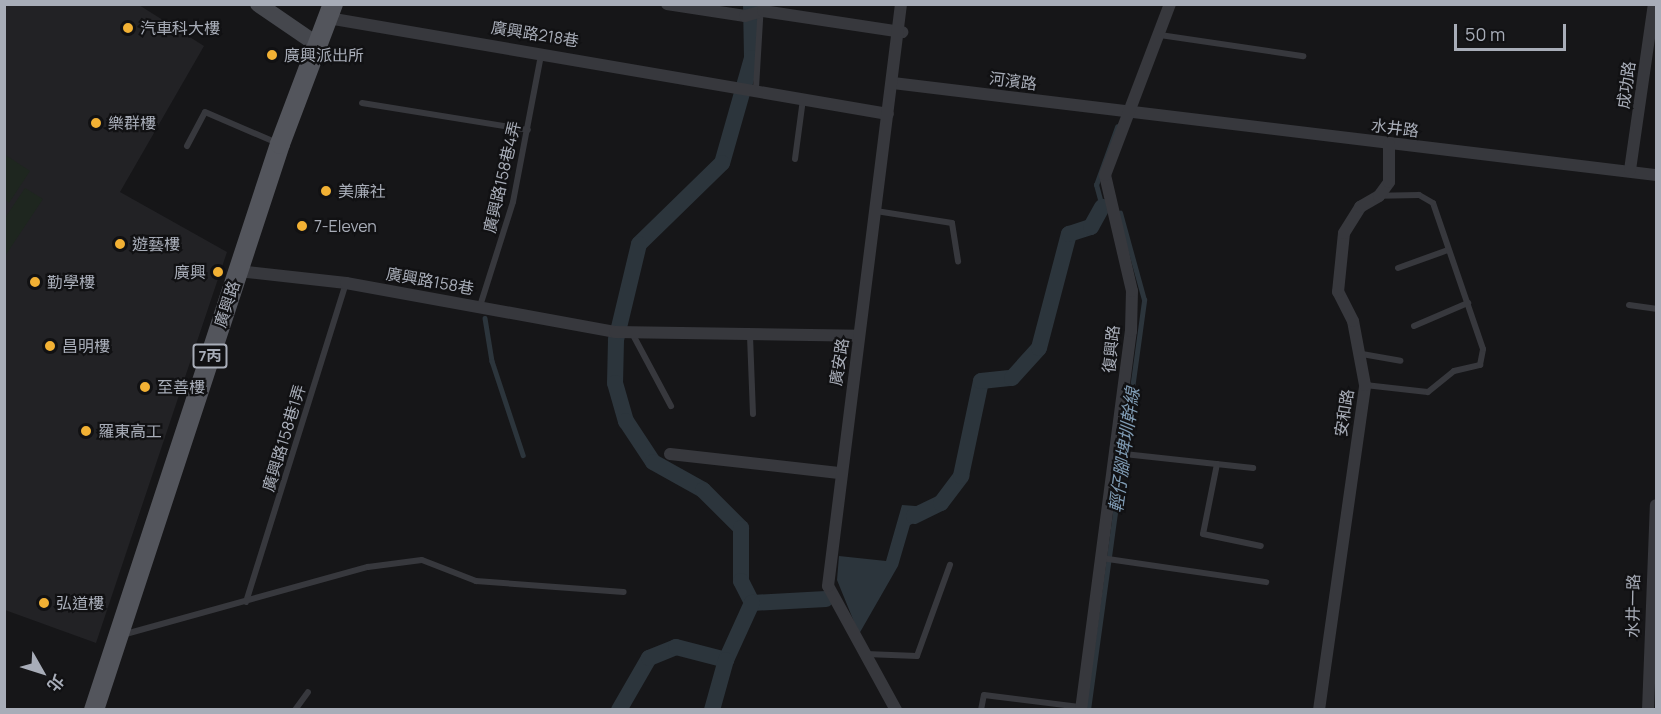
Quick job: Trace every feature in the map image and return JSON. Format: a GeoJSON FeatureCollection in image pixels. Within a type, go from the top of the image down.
{"type":"FeatureCollection","features":[{"type":"Feature","properties":{"kind":"main road","name":"廣興路"},"geometry":{"type":"LineString","coordinates":[[94,710],[280,144],[315,44],[330,11]]}},
{"type":"Feature","properties":{"kind":"street"},"geometry":{"type":"LineString","coordinates":[[258,4],[315,44]]}},
{"type":"Feature","properties":{"kind":"street"},"geometry":{"type":"LineString","coordinates":[[667,4],[745,16],[762,8],[902,32]]}},
{"type":"Feature","properties":{"kind":"street","name":"廣安路"},"geometry":{"type":"LineString","coordinates":[[896,710],[863,654],[828,586],[839,473],[860,336],[892,83],[902,32],[901,4]]}},
{"type":"Feature","properties":{"kind":"street","name":"復興路"},"geometry":{"type":"LineString","coordinates":[[1081,708],[1115,453],[1132,291],[1105,175],[1170,4]]}},
{"type":"Feature","properties":{"kind":"street","name":"成功路"},"geometry":{"type":"LineString","coordinates":[[1630,170],[1654,4]]}},
{"type":"Feature","properties":{"kind":"street","name":"廣興路218巷"},"geometry":{"type":"LineString","coordinates":[[330,11],[756,88]]}},
{"type":"Feature","properties":{"kind":"street","name":"河濱路"},"geometry":{"type":"LineString","coordinates":[[892,83],[1130,112]]}},
{"type":"Feature","properties":{"kind":"street"},"geometry":{"type":"LineString","coordinates":[[756,88],[888,114]]}},
{"type":"Feature","properties":{"kind":"street","name":"水井路"},"geometry":{"type":"LineString","coordinates":[[1130,112],[1389,144],[1630,170],[1656,175]]}},
{"type":"Feature","properties":{"kind":"street"},"geometry":{"type":"LineString","coordinates":[[1379,196],[1389,182],[1389,144]]}},
{"type":"Feature","properties":{"kind":"street","name":"安和路"},"geometry":{"type":"LineString","coordinates":[[1319,710],[1365,385],[1362,354],[1338,292],[1344,233],[1360,207],[1379,196]]}},
{"type":"Feature","properties":{"kind":"street","name":"廣興路158巷"},"geometry":{"type":"LineString","coordinates":[[238,271],[346,283],[615,332],[632,333]]}},
{"type":"Feature","properties":{"kind":"street"},"geometry":{"type":"LineString","coordinates":[[632,333],[860,336]]}},
{"type":"Feature","properties":{"kind":"street"},"geometry":{"type":"LineString","coordinates":[[670,454],[839,473]]}},
{"type":"Feature","properties":{"kind":"street","name":"水井一路"},"geometry":{"type":"LineString","coordinates":[[1648,710],[1656,505]]}},
{"type":"Feature","properties":{"kind":"lane"},"geometry":{"type":"LineString","coordinates":[[756,88],[762,8]]}},
{"type":"Feature","properties":{"kind":"lane"},"geometry":{"type":"LineString","coordinates":[[1160,35],[1303,56]]}},
{"type":"Feature","properties":{"kind":"lane","name":"廣興路158巷4弄"},"geometry":{"type":"LineString","coordinates":[[480,306],[513,202],[542,51]]}},
{"type":"Feature","properties":{"kind":"lane"},"geometry":{"type":"LineString","coordinates":[[795,159],[803,96]]}},
{"type":"Feature","properties":{"kind":"lane"},"geometry":{"type":"LineString","coordinates":[[362,104],[528,130]]}},
{"type":"Feature","properties":{"kind":"lane"},"geometry":{"type":"LineString","coordinates":[[187,146],[205,112],[280,144]]}},
{"type":"Feature","properties":{"kind":"lane"},"geometry":{"type":"LineString","coordinates":[[1365,385],[1428,392],[1454,371],[1480,365],[1483,349],[1433,203],[1419,195],[1379,196]]}},
{"type":"Feature","properties":{"kind":"lane"},"geometry":{"type":"LineString","coordinates":[[876,211],[952,223],[957,262]]}},
{"type":"Feature","properties":{"kind":"lane"},"geometry":{"type":"LineString","coordinates":[[1398,268],[1449,250]]}},
{"type":"Feature","properties":{"kind":"lane","name":"廣興路158巷1弄"},"geometry":{"type":"LineString","coordinates":[[246,602],[346,283]]}},
{"type":"Feature","properties":{"kind":"lane"},"geometry":{"type":"LineString","coordinates":[[1414,326],[1468,303]]}},
{"type":"Feature","properties":{"kind":"lane"},"geometry":{"type":"LineString","coordinates":[[1629,305],[1656,309]]}},
{"type":"Feature","properties":{"kind":"lane"},"geometry":{"type":"LineString","coordinates":[[632,333],[671,406]]}},
{"type":"Feature","properties":{"kind":"lane"},"geometry":{"type":"LineString","coordinates":[[750,336],[753,414]]}},
{"type":"Feature","properties":{"kind":"lane"},"geometry":{"type":"LineString","coordinates":[[1362,354],[1401,361]]}},
{"type":"Feature","properties":{"kind":"lane"},"geometry":{"type":"LineString","coordinates":[[1115,453],[1253,468]]}},
{"type":"Feature","properties":{"kind":"lane"},"geometry":{"type":"LineString","coordinates":[[1217,464],[1203,534],[1261,546]]}},
{"type":"Feature","properties":{"kind":"lane"},"geometry":{"type":"LineString","coordinates":[[1101,558],[1266,582]]}},
{"type":"Feature","properties":{"kind":"lane"},"geometry":{"type":"LineString","coordinates":[[118,636],[368,567],[422,560],[476,581],[624,592]]}},
{"type":"Feature","properties":{"kind":"lane"},"geometry":{"type":"LineString","coordinates":[[863,654],[917,656],[950,565]]}},
{"type":"Feature","properties":{"kind":"lane"},"geometry":{"type":"LineString","coordinates":[[295,710],[308,692]]}},
{"type":"Feature","properties":{"kind":"lane"},"geometry":{"type":"LineString","coordinates":[[981,710],[984,695],[1081,708]]}},
{"type":"Feature","properties":{"kind":"lane"},"geometry":{"type":"LineString","coordinates":[[1028,710],[1030,700]]}},
{"type":"Feature","properties":{"kind":"shaded area","name":"羅東高工"},"geometry":{"type":"Polygon","coordinates":[[[5,5],[139,5],[204,46],[120,192],[227,252],[96,643],[5,610],[5,5]]]}},
{"type":"Feature","properties":{"kind":"shaded area"},"geometry":{"type":"Polygon","coordinates":[[[4,154],[30,171],[9,203],[5,199],[4,154]]]}},
{"type":"Feature","properties":{"kind":"shaded area"},"geometry":{"type":"Polygon","coordinates":[[[25,188],[43,199],[5,256],[5,218],[25,188]]]}},
{"type":"Feature","properties":{"kind":"shaded area"},"geometry":{"type":"Polygon","coordinates":[[[902,505],[942,508],[910,525],[898,566],[859,634],[837,580],[839,556],[886,561],[902,505]]]}},
{"type":"Feature","properties":{"kind":"waterway"},"geometry":{"type":"LineString","coordinates":[[751,4],[752,58],[722,163],[639,244],[616,340],[615,383],[626,421],[653,462],[703,490],[741,528],[741,581],[752,603]]}},
{"type":"Feature","properties":{"kind":"waterway"},"geometry":{"type":"LineString","coordinates":[[1110,208],[1102,207],[1096,185],[1117,127]]}},
{"type":"Feature","properties":{"kind":"waterway"},"geometry":{"type":"LineString","coordinates":[[914,516],[941,503],[961,476],[981,381],[1012,378],[1039,348],[1069,234],[1091,227],[1102,207]]}},
{"type":"Feature","properties":{"kind":"waterway","name":"輕仔腳埤圳幹線"},"geometry":{"type":"LineString","coordinates":[[1088,710],[1144,300],[1120,213]]}},
{"type":"Feature","properties":{"kind":"waterway"},"geometry":{"type":"LineString","coordinates":[[485,318],[492,361],[523,455]]}},
{"type":"Feature","properties":{"kind":"waterway"},"geometry":{"type":"LineString","coordinates":[[752,603],[826,599]]}},
{"type":"Feature","properties":{"kind":"waterway"},"geometry":{"type":"LineString","coordinates":[[619,710],[649,658],[676,647],[726,660],[752,603]]}},
{"type":"Feature","properties":{"kind":"waterway"},"geometry":{"type":"LineString","coordinates":[[712,710],[726,660]]}},
{"type":"Feature","properties":{"kind":"place","name":"汽車科大樓"},"geometry":{"type":"Point","coordinates":[128,28]}},
{"type":"Feature","properties":{"kind":"place","name":"廣興派出所"},"geometry":{"type":"Point","coordinates":[272,55]}},
{"type":"Feature","properties":{"kind":"place","name":"樂群樓"},"geometry":{"type":"Point","coordinates":[96,123]}},
{"type":"Feature","properties":{"kind":"place","name":"美廉社"},"geometry":{"type":"Point","coordinates":[326,191]}},
{"type":"Feature","properties":{"kind":"place","name":"7-Eleven"},"geometry":{"type":"Point","coordinates":[302,226]}},
{"type":"Feature","properties":{"kind":"place","name":"遊藝樓"},"geometry":{"type":"Point","coordinates":[120,244]}},
{"type":"Feature","properties":{"kind":"place","name":"廣興"},"geometry":{"type":"Point","coordinates":[218,272]}},
{"type":"Feature","properties":{"kind":"place","name":"勤學樓"},"geometry":{"type":"Point","coordinates":[35,282]}},
{"type":"Feature","properties":{"kind":"place","name":"昌明樓"},"geometry":{"type":"Point","coordinates":[50,346]}},
{"type":"Feature","properties":{"kind":"place","name":"至善樓"},"geometry":{"type":"Point","coordinates":[145,387]}},
{"type":"Feature","properties":{"kind":"place","name":"羅東高工"},"geometry":{"type":"Point","coordinates":[86,431]}},
{"type":"Feature","properties":{"kind":"place","name":"弘道樓"},"geometry":{"type":"Point","coordinates":[44,603]}}]}
